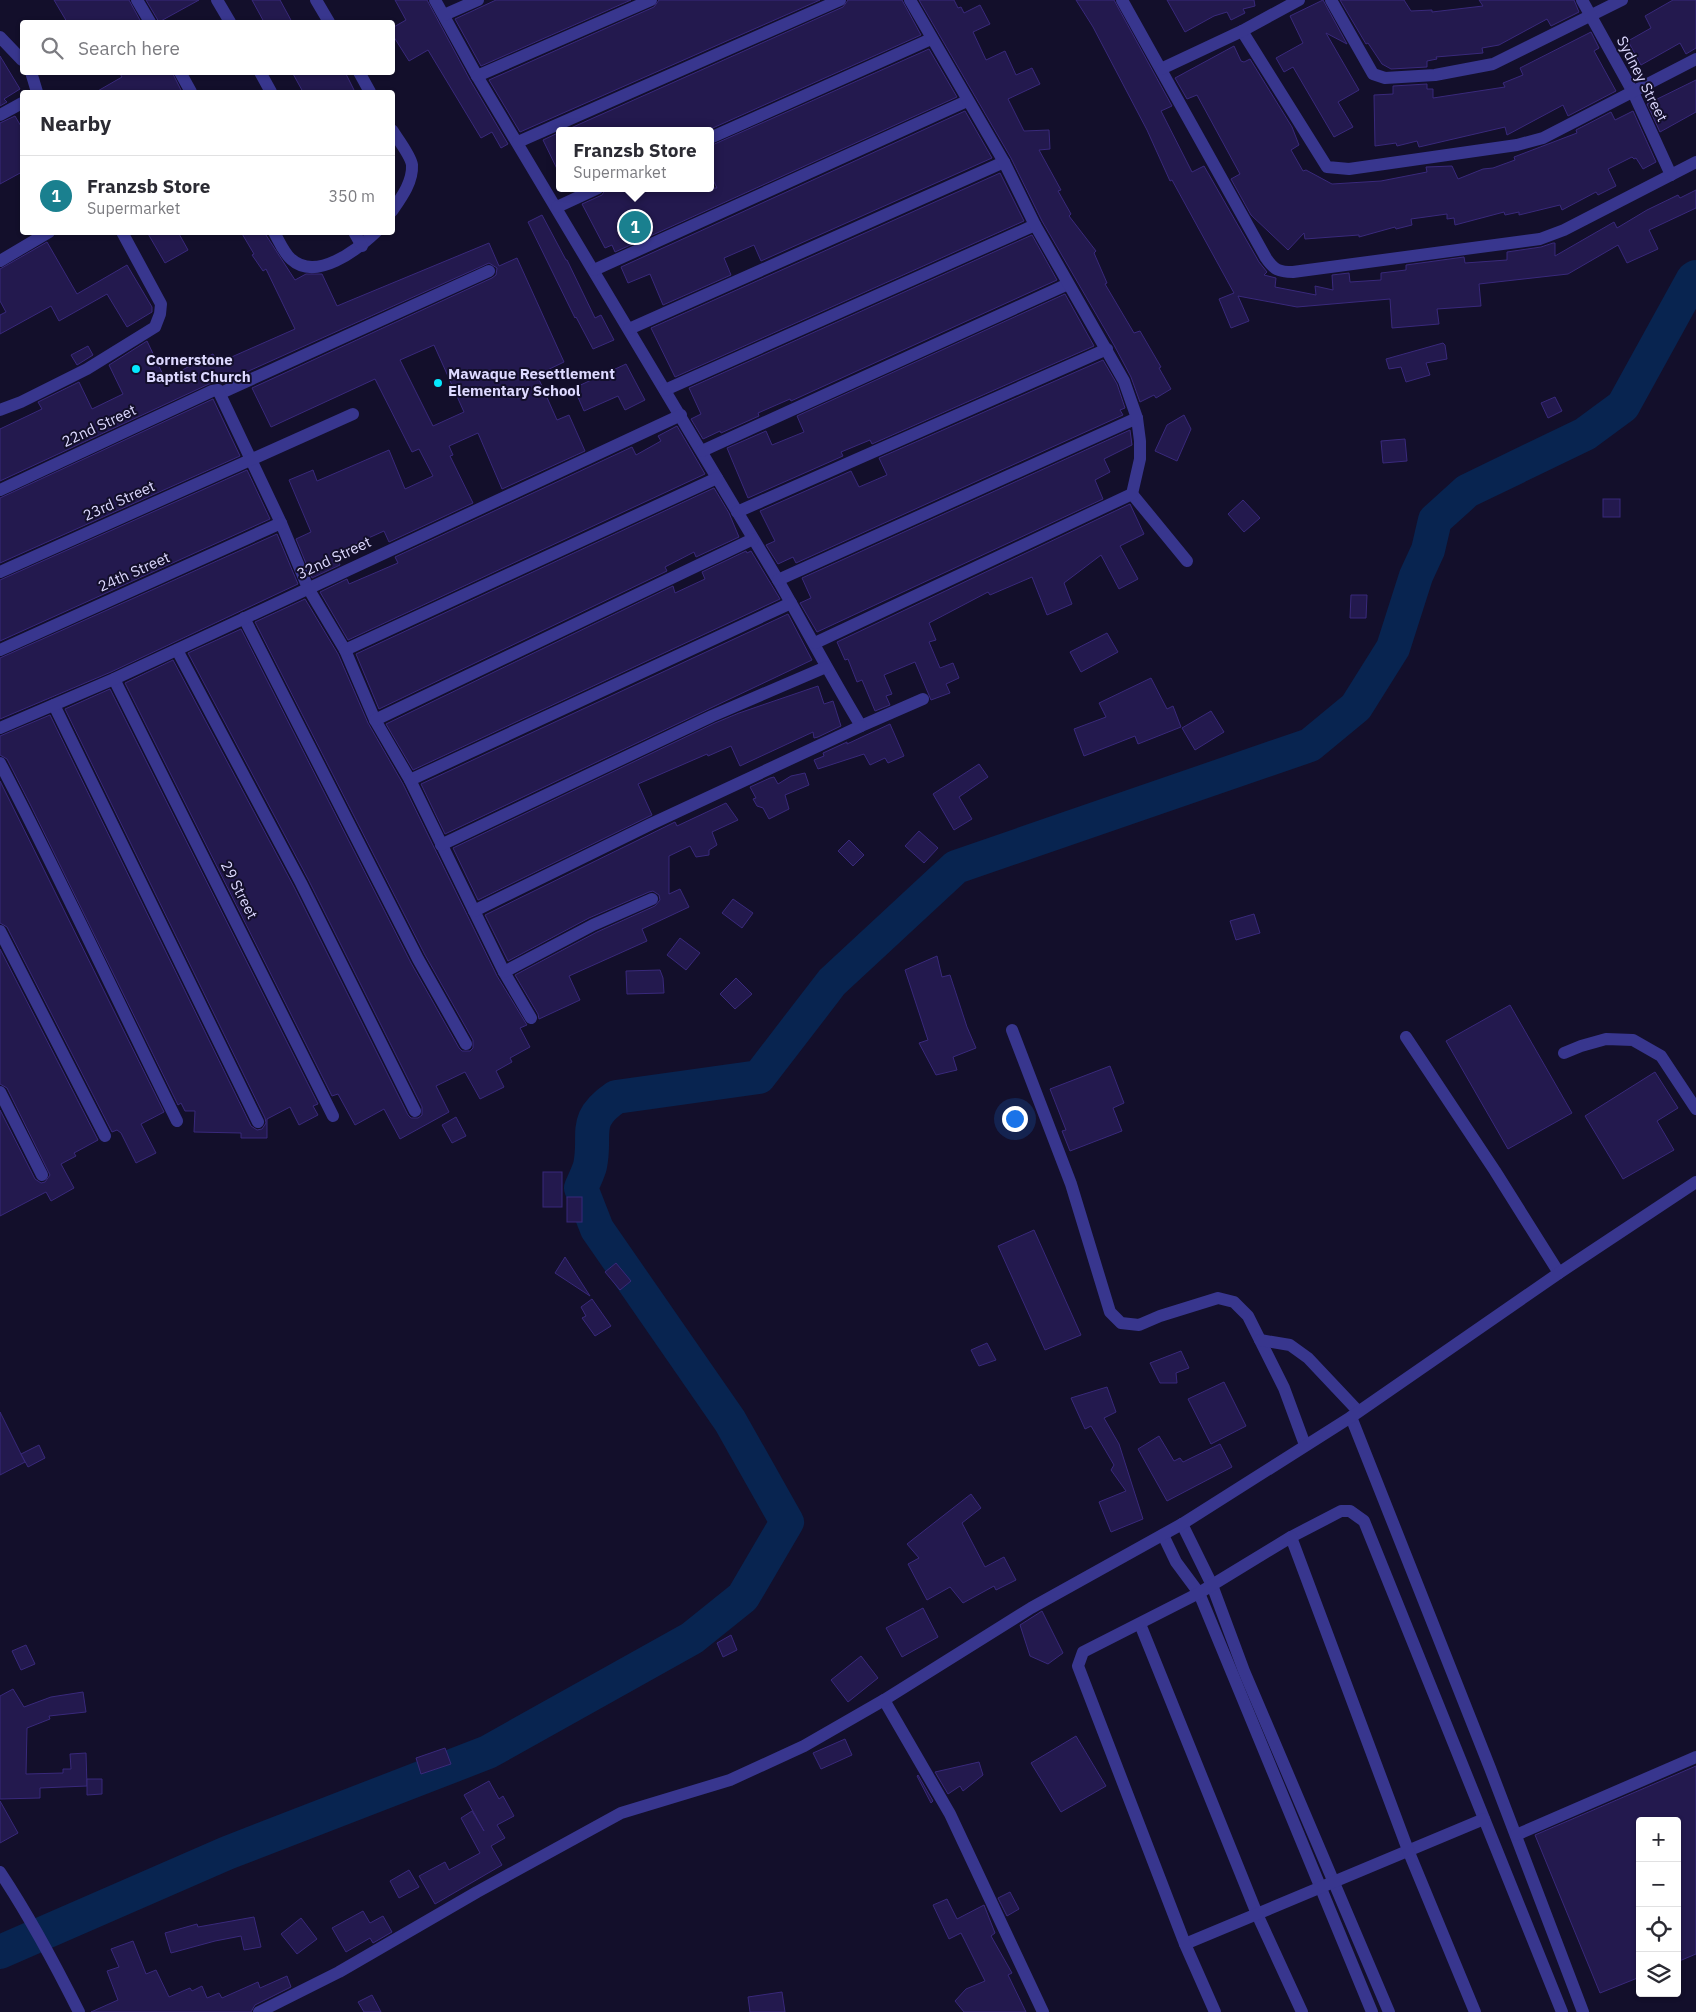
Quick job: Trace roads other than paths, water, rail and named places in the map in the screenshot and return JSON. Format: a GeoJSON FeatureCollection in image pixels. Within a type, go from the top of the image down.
{"type":"FeatureCollection","features":[{"type":"Feature","properties":{"kind":"street"},"geometry":{"type":"LineString","coordinates":[[136,0],[149,20]]}},
{"type":"Feature","properties":{"kind":"street"},"geometry":{"type":"LineString","coordinates":[[217,0],[229,20]]}},
{"type":"Feature","properties":{"kind":"street"},"geometry":{"type":"LineString","coordinates":[[316,0],[328,20]]}},
{"type":"Feature","properties":{"kind":"street"},"geometry":{"type":"LineString","coordinates":[[435,0],[477,76],[681,415],[815,643],[826,667],[861,726]]}},
{"type":"Feature","properties":{"kind":"street"},"geometry":{"type":"LineString","coordinates":[[444,15],[478,0]]}},
{"type":"Feature","properties":{"kind":"street"},"geometry":{"type":"LineString","coordinates":[[477,76],[652,0]]}},
{"type":"Feature","properties":{"kind":"street"},"geometry":{"type":"LineString","coordinates":[[518,142],[840,0]]}},
{"type":"Feature","properties":{"kind":"street"},"geometry":{"type":"LineString","coordinates":[[910,0],[1004,162],[1068,284],[1124,380],[1137,418],[1140,459],[1132,494]]}},
{"type":"Feature","properties":{"kind":"street"},"geometry":{"type":"LineString","coordinates":[[1122,0],[1266,258],[1272,268],[1280,272],[1293,272],[1540,239],[1564,230],[1696,162]]}},
{"type":"Feature","properties":{"kind":"street"},"geometry":{"type":"LineString","coordinates":[[1161,70],[1242,31],[1300,0]]}},
{"type":"Feature","properties":{"kind":"street"},"geometry":{"type":"LineString","coordinates":[[1331,0],[1373,74],[1385,78],[1435,75],[1493,64],[1622,0]]}},
{"type":"Feature","properties":{"kind":"street","name":"Sydney Street"},"geometry":{"type":"LineString","coordinates":[[1582,0],[1633,92],[1671,175]]}},
{"type":"Feature","properties":{"kind":"street"},"geometry":{"type":"LineString","coordinates":[[1242,31],[1327,167],[1349,168],[1517,145],[1543,138],[1696,59]]}},
{"type":"Feature","properties":{"kind":"street"},"geometry":{"type":"LineString","coordinates":[[0,37],[20,58]]}},
{"type":"Feature","properties":{"kind":"street"},"geometry":{"type":"LineString","coordinates":[[714,136],[931,38]]}},
{"type":"Feature","properties":{"kind":"street"},"geometry":{"type":"LineString","coordinates":[[32,75],[36,90]]}},
{"type":"Feature","properties":{"kind":"street"},"geometry":{"type":"LineString","coordinates":[[182,75],[190,90]]}},
{"type":"Feature","properties":{"kind":"street"},"geometry":{"type":"LineString","coordinates":[[262,75],[270,90]]}},
{"type":"Feature","properties":{"kind":"street"},"geometry":{"type":"LineString","coordinates":[[361,75],[369,90]]}},
{"type":"Feature","properties":{"kind":"street"},"geometry":{"type":"LineString","coordinates":[[594,270],[967,101]]}},
{"type":"Feature","properties":{"kind":"street"},"geometry":{"type":"LineString","coordinates":[[0,114],[20,104]]}},
{"type":"Feature","properties":{"kind":"street"},"geometry":{"type":"LineString","coordinates":[[395,135],[412,163],[406,189],[395,206]]}},
{"type":"Feature","properties":{"kind":"street"},"geometry":{"type":"LineString","coordinates":[[629,329],[1004,162]]}},
{"type":"Feature","properties":{"kind":"street"},"geometry":{"type":"LineString","coordinates":[[557,207],[589,192]]}},
{"type":"Feature","properties":{"kind":"street"},"geometry":{"type":"LineString","coordinates":[[665,390],[1035,224]]}},
{"type":"Feature","properties":{"kind":"street"},"geometry":{"type":"LineString","coordinates":[[0,261],[43,235]]}},
{"type":"Feature","properties":{"kind":"street"},"geometry":{"type":"LineString","coordinates":[[0,410],[21,402],[87,369],[154,327],[160,314],[161,304],[124,235]]}},
{"type":"Feature","properties":{"kind":"street"},"geometry":{"type":"LineString","coordinates":[[276,235],[290,258],[302,266],[319,265],[342,260],[362,246],[373,235]]}},
{"type":"Feature","properties":{"kind":"street"},"geometry":{"type":"LineString","coordinates":[[356,235],[362,246]]}},
{"type":"Feature","properties":{"kind":"street","name":"22nd Street"},"geometry":{"type":"LineString","coordinates":[[0,490],[489,271]]}},
{"type":"Feature","properties":{"kind":"street"},"geometry":{"type":"LineString","coordinates":[[702,451],[1068,284]]}},
{"type":"Feature","properties":{"kind":"street"},"geometry":{"type":"LineString","coordinates":[[737,512],[1107,349]]}},
{"type":"Feature","properties":{"kind":"street"},"geometry":{"type":"LineString","coordinates":[[216,392],[281,523],[308,588],[345,650],[375,720],[410,780],[504,972],[532,1018]]}},
{"type":"Feature","properties":{"kind":"street","name":"23rd Street"},"geometry":{"type":"LineString","coordinates":[[0,572],[353,414]]}},
{"type":"Feature","properties":{"kind":"street","name":"32nd Street"},"geometry":{"type":"LineString","coordinates":[[0,728],[114,679],[681,415]]}},
{"type":"Feature","properties":{"kind":"street"},"geometry":{"type":"LineString","coordinates":[[778,580],[1137,418]]}},
{"type":"Feature","properties":{"kind":"street"},"geometry":{"type":"LineString","coordinates":[[345,650],[717,478]]}},
{"type":"Feature","properties":{"kind":"street"},"geometry":{"type":"LineString","coordinates":[[1132,494],[1187,561]]}},
{"type":"Feature","properties":{"kind":"street"},"geometry":{"type":"LineString","coordinates":[[815,643],[1132,494]]}},
{"type":"Feature","properties":{"kind":"street","name":"24th Street"},"geometry":{"type":"LineString","coordinates":[[0,650],[281,523]]}},
{"type":"Feature","properties":{"kind":"street"},"geometry":{"type":"LineString","coordinates":[[375,720],[753,539]]}},
{"type":"Feature","properties":{"kind":"street"},"geometry":{"type":"LineString","coordinates":[[410,780],[791,603]]}},
{"type":"Feature","properties":{"kind":"street"},"geometry":{"type":"LineString","coordinates":[[244,618],[414,951],[466,1044]]}},
{"type":"Feature","properties":{"kind":"street"},"geometry":{"type":"LineString","coordinates":[[176,650],[301,884],[415,1111]]}},
{"type":"Feature","properties":{"kind":"street"},"geometry":{"type":"LineString","coordinates":[[442,845],[712,716],[826,667]]}},
{"type":"Feature","properties":{"kind":"street","name":"29 Street"},"geometry":{"type":"LineString","coordinates":[[114,679],[333,1116]]}},
{"type":"Feature","properties":{"kind":"street"},"geometry":{"type":"LineString","coordinates":[[474,911],[651,824],[923,699]]}},
{"type":"Feature","properties":{"kind":"street"},"geometry":{"type":"LineString","coordinates":[[54,705],[258,1122]]}},
{"type":"Feature","properties":{"kind":"street"},"geometry":{"type":"LineString","coordinates":[[0,764],[49,858],[95,958],[177,1122]]}},
{"type":"Feature","properties":{"kind":"street"},"geometry":{"type":"LineString","coordinates":[[504,972],[593,925],[652,899]]}},
{"type":"Feature","properties":{"kind":"street"},"geometry":{"type":"LineString","coordinates":[[0,931],[105,1136]]}},
{"type":"Feature","properties":{"kind":"street"},"geometry":{"type":"LineString","coordinates":[[1012,1030],[1071,1184],[1110,1312],[1122,1323],[1139,1325],[1160,1316],[1218,1298],[1234,1302],[1248,1316],[1284,1388],[1305,1445]]}},
{"type":"Feature","properties":{"kind":"street"},"geometry":{"type":"LineString","coordinates":[[1406,1037],[1495,1171],[1559,1273]]}},
{"type":"Feature","properties":{"kind":"street"},"geometry":{"type":"LineString","coordinates":[[1564,1053],[1606,1039],[1633,1040],[1661,1056],[1696,1109]]}},
{"type":"Feature","properties":{"kind":"street"},"geometry":{"type":"LineString","coordinates":[[0,1092],[42,1175]]}},
{"type":"Feature","properties":{"kind":"street"},"geometry":{"type":"LineString","coordinates":[[266,2010],[339,1972],[621,1813],[730,1780],[804,1746],[884,1700],[1031,1608],[1182,1524],[1355,1414],[1559,1273],[1696,1182]]}},
{"type":"Feature","properties":{"kind":"street"},"geometry":{"type":"LineString","coordinates":[[1260,1340],[1290,1345],[1308,1358],[1355,1414],[1582,2012]]}},
{"type":"Feature","properties":{"kind":"street"},"geometry":{"type":"LineString","coordinates":[[1215,2012],[1185,1944],[1078,1666],[1082,1652],[1140,1624],[1212,1585],[1291,1538],[1341,1512],[1350,1511],[1364,1521],[1562,2012]]}},
{"type":"Feature","properties":{"kind":"street"},"geometry":{"type":"LineString","coordinates":[[1182,1524],[1212,1585],[1244,1672],[1389,2012]]}},
{"type":"Feature","properties":{"kind":"street"},"geometry":{"type":"LineString","coordinates":[[1163,1535],[1176,1562],[1199,1592],[1372,2012]]}},
{"type":"Feature","properties":{"kind":"street"},"geometry":{"type":"LineString","coordinates":[[1291,1538],[1408,1850],[1475,2012]]}},
{"type":"Feature","properties":{"kind":"street"},"geometry":{"type":"LineString","coordinates":[[1140,1624],[1257,1914],[1302,2012]]}},
{"type":"Feature","properties":{"kind":"street"},"geometry":{"type":"LineString","coordinates":[[884,1700],[950,1814],[1043,2012]]}},
{"type":"Feature","properties":{"kind":"street"},"geometry":{"type":"LineString","coordinates":[[1516,1835],[1696,1757]]}},
{"type":"Feature","properties":{"kind":"street"},"geometry":{"type":"LineString","coordinates":[[1185,1944],[1484,1819]]}},
{"type":"Feature","properties":{"kind":"street"},"geometry":{"type":"LineString","coordinates":[[0,1872],[49,1952],[79,2012]]}},
{"type":"Feature","properties":{"kind":"waterway"},"geometry":{"type":"LineString","coordinates":[[0,1952],[227,1853],[488,1752],[692,1638],[743,1597],[787,1522],[730,1421],[597,1229],[581,1188],[590,1166],[594,1121],[598,1113],[616,1097],[759,1077],[832,982],[956,867],[1310,745],[1356,707],[1393,648],[1416,576],[1428,550],[1435,520],[1467,491],[1585,434],[1623,406],[1693,279],[1696,277]]}},
{"type":"Feature","properties":{"kind":"place","name":"Franzsb Store"},"geometry":{"type":"Point","coordinates":[635,227]}},
{"type":"Feature","properties":{"kind":"place","name":"Cornerstone Baptist Church"},"geometry":{"type":"Point","coordinates":[136,369]}},
{"type":"Feature","properties":{"kind":"place","name":"Mawaque Resettlement Elementary School"},"geometry":{"type":"Point","coordinates":[438,383]}}]}
